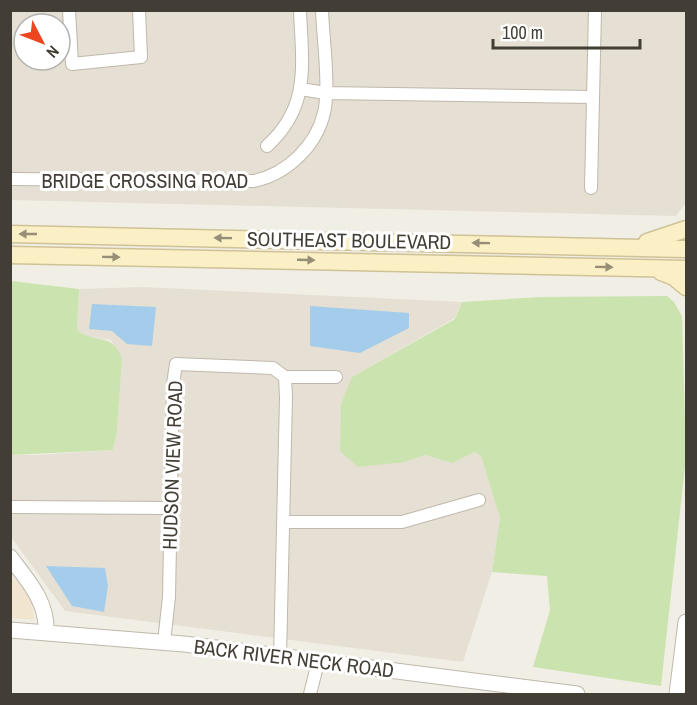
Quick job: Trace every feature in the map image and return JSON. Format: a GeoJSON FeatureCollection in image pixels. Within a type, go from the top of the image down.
{"type":"FeatureCollection","features":[{"type":"Feature","properties":{"kind":"main road"},"geometry":{"type":"LineString","coordinates":[[626,247],[687,230]]}},
{"type":"Feature","properties":{"kind":"main road","name":"SOUTHEAST BOULEVARD"},"geometry":{"type":"LineString","coordinates":[[10,234],[687,249]]}},
{"type":"Feature","properties":{"kind":"main road","name":"SOUTHEAST BOULEVARD"},"geometry":{"type":"LineString","coordinates":[[10,255],[687,269]]}},
{"type":"Feature","properties":{"kind":"main road"},"geometry":{"type":"LineString","coordinates":[[649,268],[674,277],[687,287]]}},
{"type":"Feature","properties":{"kind":"street"},"geometry":{"type":"LineString","coordinates":[[69,10],[72,64],[141,57],[139,10]]}},
{"type":"Feature","properties":{"kind":"street"},"geometry":{"type":"LineString","coordinates":[[267,146],[294,113],[301,89],[300,10]]}},
{"type":"Feature","properties":{"kind":"street","name":"BRIDGE CROSSING ROAD"},"geometry":{"type":"LineString","coordinates":[[10,179],[168,181],[267,178],[290,165],[310,141],[324,111],[322,10]]}},
{"type":"Feature","properties":{"kind":"street"},"geometry":{"type":"LineString","coordinates":[[591,188],[595,10]]}},
{"type":"Feature","properties":{"kind":"street"},"geometry":{"type":"LineString","coordinates":[[301,89],[325,93],[592,97]]}},
{"type":"Feature","properties":{"kind":"street","name":"HUDSON VIEW ROAD"},"geometry":{"type":"LineString","coordinates":[[164,642],[169,597],[176,364],[273,368],[285,377],[336,377]]}},
{"type":"Feature","properties":{"kind":"street"},"geometry":{"type":"LineString","coordinates":[[280,657],[285,377]]}},
{"type":"Feature","properties":{"kind":"street"},"geometry":{"type":"LineString","coordinates":[[284,522],[402,522],[480,500]]}},
{"type":"Feature","properties":{"kind":"street"},"geometry":{"type":"LineString","coordinates":[[10,507],[170,508]]}},
{"type":"Feature","properties":{"kind":"street"},"geometry":{"type":"LineString","coordinates":[[10,557],[41,601],[47,619],[46,633]]}},
{"type":"Feature","properties":{"kind":"street"},"geometry":{"type":"LineString","coordinates":[[677,694],[687,622]]}},
{"type":"Feature","properties":{"kind":"street","name":"BACK RIVER NECK ROAD"},"geometry":{"type":"LineString","coordinates":[[10,630],[164,642],[577,694]]}},
{"type":"Feature","properties":{"kind":"street"},"geometry":{"type":"LineString","coordinates":[[310,694],[318,662]]}},
{"type":"Feature","properties":{"kind":"shaded area"},"geometry":{"type":"Polygon","coordinates":[[[11,11],[686,11],[686,202],[676,216],[11,200],[11,11]]]}},
{"type":"Feature","properties":{"kind":"shaded area"},"geometry":{"type":"Polygon","coordinates":[[[141,287],[462,302],[455,318],[352,377],[341,428],[340,451],[405,462],[425,455],[452,463],[475,452],[481,456],[500,518],[492,572],[463,662],[65,611],[11,537],[10,455],[113,450],[117,431],[122,358],[111,340],[85,336],[77,330],[79,289],[141,287]]]}},
{"type":"Feature","properties":{"kind":"shaded area"},"geometry":{"type":"Polygon","coordinates":[[[10,572],[32,602],[34,620],[11,618],[10,572]]]}},
{"type":"Feature","properties":{"kind":"green space"},"geometry":{"type":"Polygon","coordinates":[[[11,281],[79,289],[77,330],[91,337],[109,341],[118,350],[122,359],[117,431],[113,450],[11,455],[11,281]]]}},
{"type":"Feature","properties":{"kind":"green space"},"geometry":{"type":"Polygon","coordinates":[[[667,296],[674,302],[682,316],[686,457],[661,686],[533,667],[550,610],[547,576],[492,572],[500,518],[481,456],[475,452],[452,463],[425,455],[405,462],[358,467],[340,451],[341,404],[352,377],[455,319],[462,302],[541,297],[667,296]]]}},
{"type":"Feature","properties":{"kind":"water"},"geometry":{"type":"Polygon","coordinates":[[[92,304],[156,307],[152,346],[127,344],[112,331],[89,329],[92,304]]]}},
{"type":"Feature","properties":{"kind":"water"},"geometry":{"type":"Polygon","coordinates":[[[310,306],[409,313],[409,328],[360,353],[310,346],[310,306]]]}},
{"type":"Feature","properties":{"kind":"water"},"geometry":{"type":"Polygon","coordinates":[[[46,566],[105,568],[108,586],[104,612],[72,606],[46,566]]]}}]}
